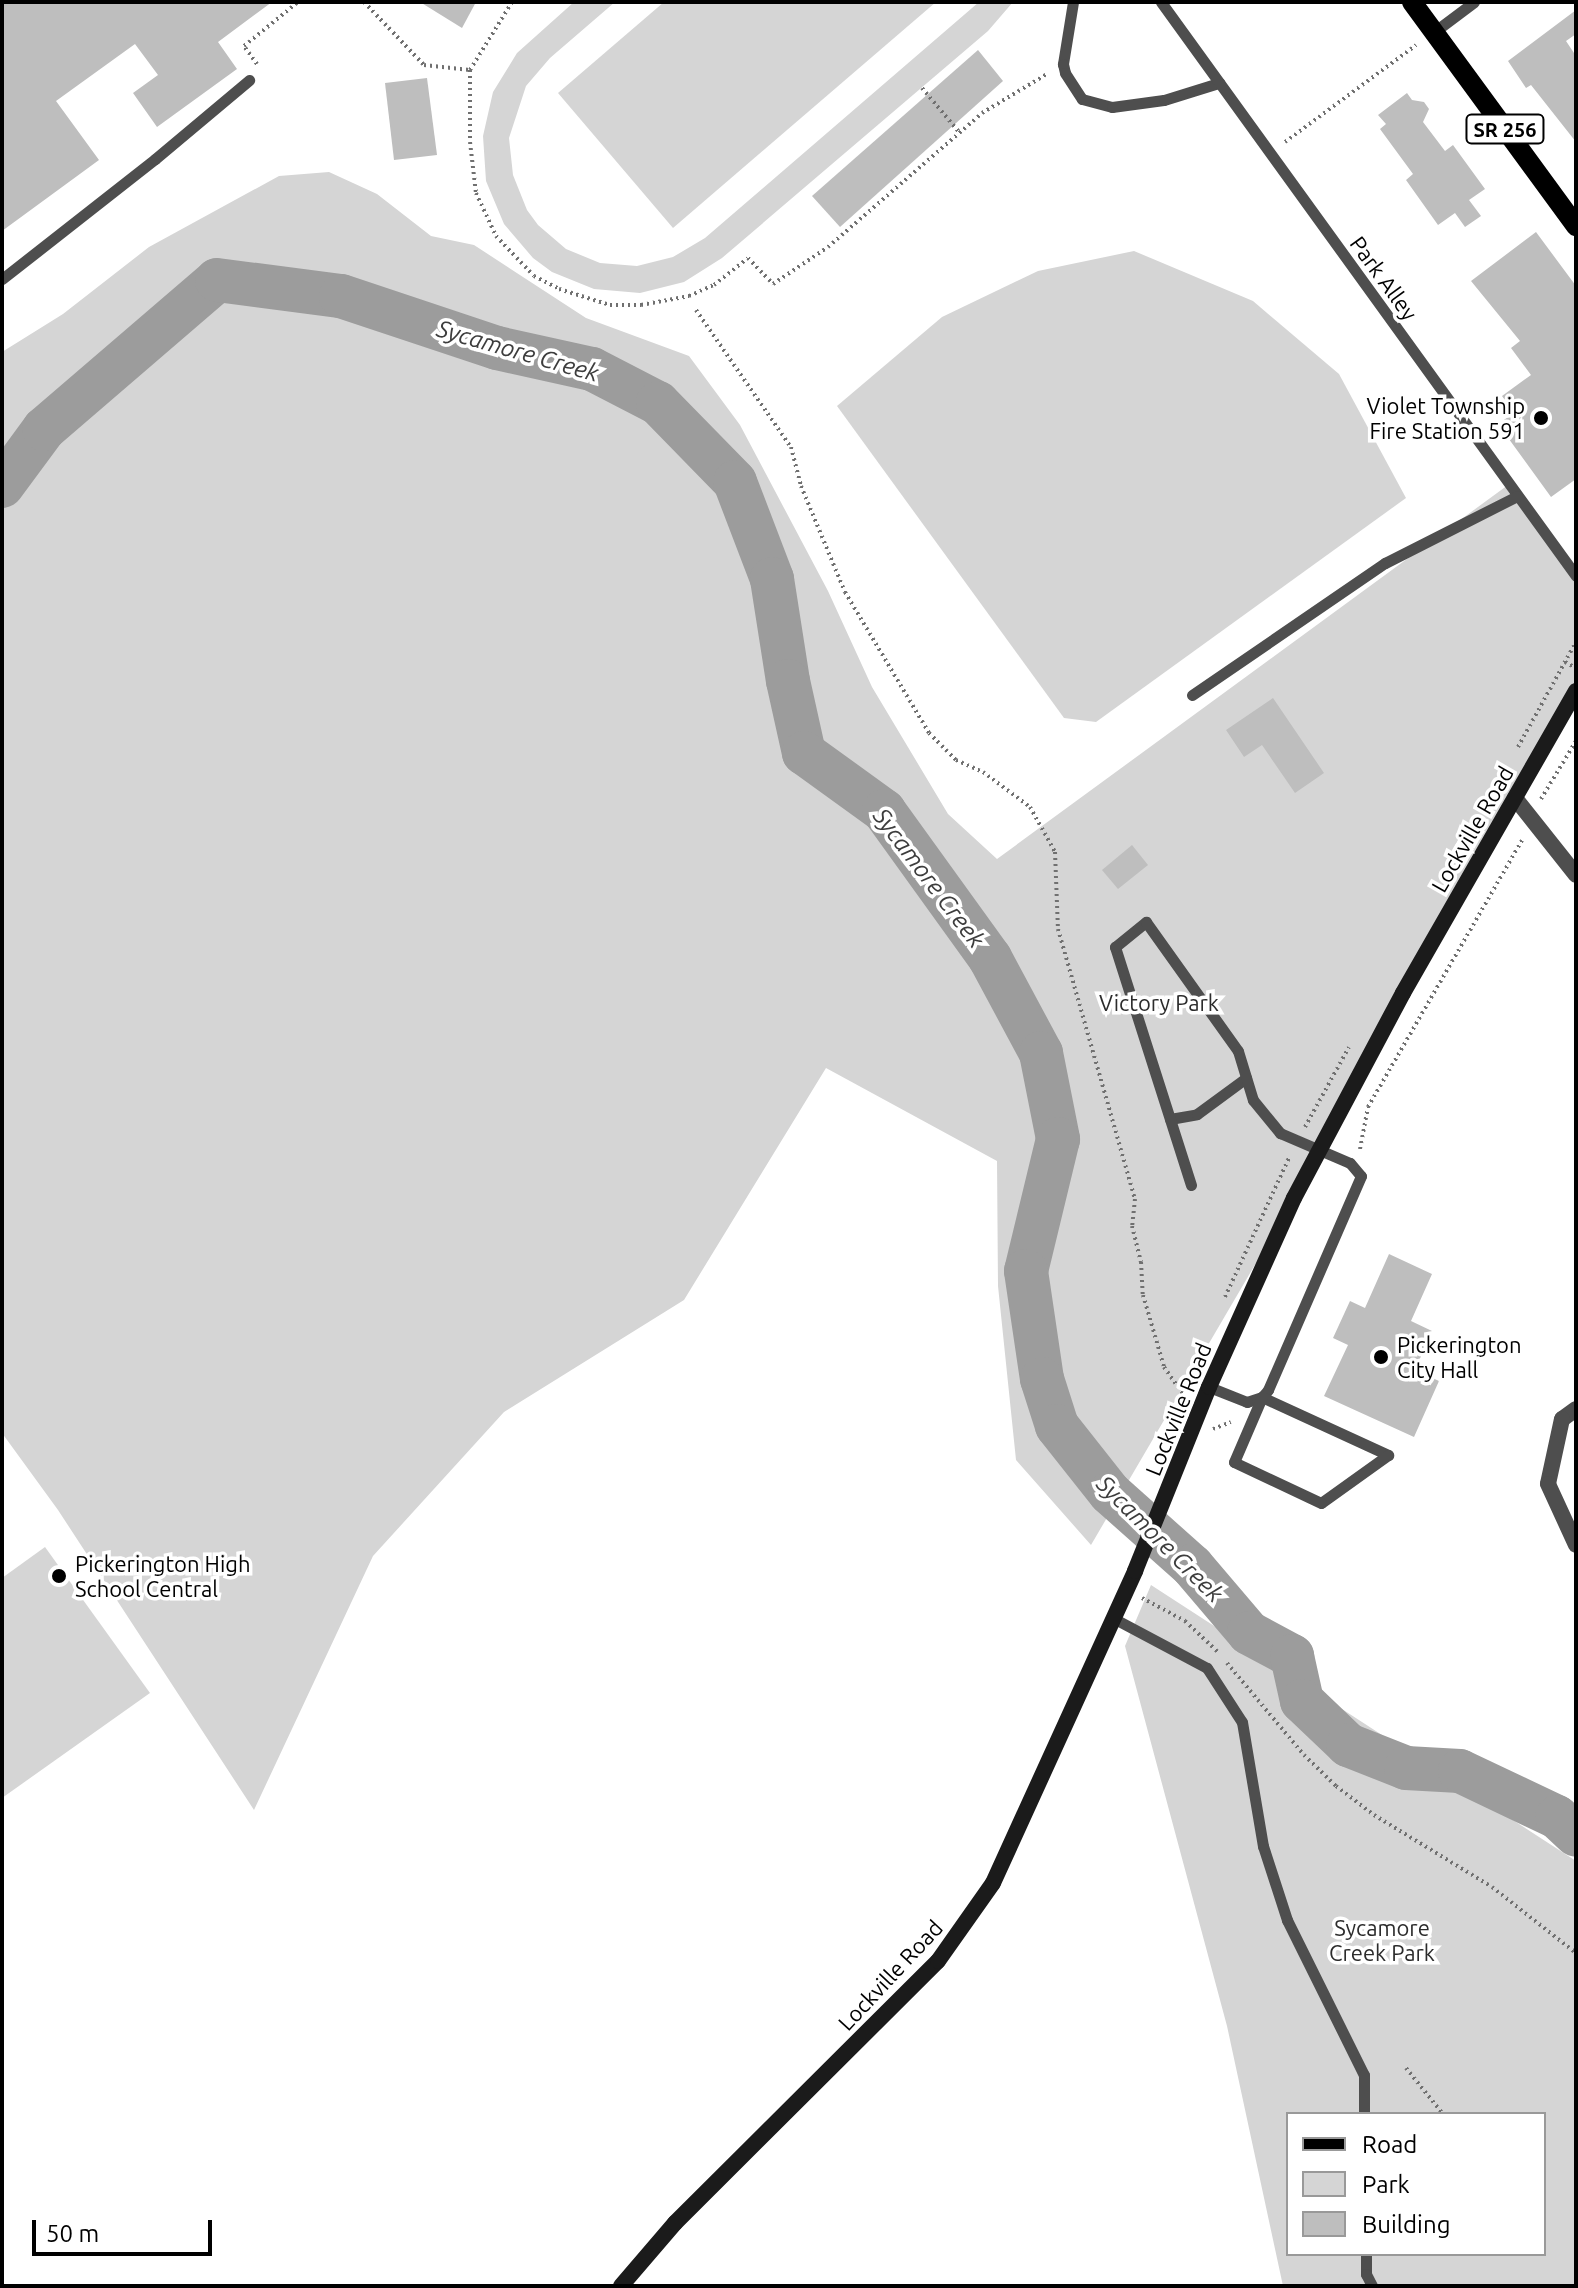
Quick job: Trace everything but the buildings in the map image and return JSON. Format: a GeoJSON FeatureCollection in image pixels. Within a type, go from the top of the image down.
{"type":"FeatureCollection","features":[{"type":"Feature","properties":{"kind":"main road","name":"SR 256"},"geometry":{"type":"LineString","coordinates":[[1412,2],[1576,226]]}},
{"type":"Feature","properties":{"kind":"main road","name":"Lockville Road"},"geometry":{"type":"LineString","coordinates":[[621,2286],[675,2223],[953,1943],[1010,1852],[1135,1571],[1180,1466],[1209,1387],[1264,1262],[1403,993],[1576,691]]}},
{"type":"Feature","properties":{"kind":"street"},"geometry":{"type":"LineString","coordinates":[[1515,798],[1576,875]]}},
{"type":"Feature","properties":{"kind":"street"},"geometry":{"type":"LineString","coordinates":[[1576,1409],[1562,1419],[1548,1484],[1576,1545]]}},
{"type":"Feature","properties":{"kind":"lane"},"geometry":{"type":"LineString","coordinates":[[1073,2],[1063,64],[1065,73],[1082,99],[1112,107],[1164,100],[1219,83]]}},
{"type":"Feature","properties":{"kind":"lane","name":"Park Alley"},"geometry":{"type":"LineString","coordinates":[[1161,2],[1576,576]]}},
{"type":"Feature","properties":{"kind":"lane"},"geometry":{"type":"LineString","coordinates":[[1434,32],[1474,2]]}},
{"type":"Feature","properties":{"kind":"lane"},"geometry":{"type":"LineString","coordinates":[[2,279],[155,159],[249,80]]}},
{"type":"Feature","properties":{"kind":"lane"},"geometry":{"type":"LineString","coordinates":[[1192,695],[1385,563],[1517,496]]}},
{"type":"Feature","properties":{"kind":"lane"},"geometry":{"type":"LineString","coordinates":[[1191,1185],[1115,947],[1146,922],[1238,1051],[1253,1100],[1280,1133],[1321,1147],[1357,1168],[1361,1176],[1360,1185],[1262,1397],[1234,1462],[1321,1503],[1388,1455],[1262,1397],[1243,1401],[1209,1387]]}},
{"type":"Feature","properties":{"kind":"lane"},"geometry":{"type":"LineString","coordinates":[[1170,1119],[1197,1114],[1246,1078]]}},
{"type":"Feature","properties":{"kind":"lane"},"geometry":{"type":"LineString","coordinates":[[1113,1618],[1207,1668],[1242,1722],[1263,1846],[1287,1920],[1364,2075],[1364,2112]]}},
{"type":"Feature","properties":{"kind":"lane"},"geometry":{"type":"LineString","coordinates":[[1366,2256],[1366,2274],[1372,2286]]}},
{"type":"Feature","properties":{"kind":"path"},"geometry":{"type":"LineString","coordinates":[[249,80],[260,69],[244,46],[298,2]]}},
{"type":"Feature","properties":{"kind":"path"},"geometry":{"type":"LineString","coordinates":[[364,2],[424,65],[470,70]]}},
{"type":"Feature","properties":{"kind":"path"},"geometry":{"type":"LineString","coordinates":[[512,2],[470,70],[470,142],[476,193],[496,236],[534,276],[559,289],[610,305],[641,305],[689,296],[714,285],[748,258],[773,284],[828,247],[982,113],[1063,64]]}},
{"type":"Feature","properties":{"kind":"path"},"geometry":{"type":"LineString","coordinates":[[1269,153],[1434,32]]}},
{"type":"Feature","properties":{"kind":"path"},"geometry":{"type":"LineString","coordinates":[[922,88],[959,132]]}},
{"type":"Feature","properties":{"kind":"path"},"geometry":{"type":"LineString","coordinates":[[696,310],[791,447],[801,486],[845,592],[929,733],[956,760],[983,772],[1030,807],[1055,852],[1058,929],[1135,1199],[1132,1226],[1141,1262],[1143,1295],[1164,1367],[1207,1431]]}},
{"type":"Feature","properties":{"kind":"path"},"geometry":{"type":"LineString","coordinates":[[1565,662],[1576,668]]}},
{"type":"Feature","properties":{"kind":"path"},"geometry":{"type":"LineString","coordinates":[[1362,1147],[1368,1107],[1521,843],[1531,818],[1576,741]]}},
{"type":"Feature","properties":{"kind":"path"},"geometry":{"type":"LineString","coordinates":[[1142,1598],[1185,1621],[1219,1653],[1304,1755],[1336,1786],[1374,1815],[1492,1887],[1576,1953]]}},
{"type":"Feature","properties":{"kind":"path"},"geometry":{"type":"LineString","coordinates":[[1406,2068],[1441,2112]]}},
{"type":"Feature","properties":{"kind":"green space"},"geometry":{"type":"Polygon","coordinates":[[[574,2],[615,2],[550,58],[526,86],[509,138],[513,175],[527,210],[538,225],[566,249],[600,263],[637,266],[673,257],[705,238],[979,2],[1013,2],[988,31],[722,258],[684,282],[640,293],[594,289],[552,272],[533,258],[504,224],[486,181],[483,136],[493,92],[517,53],[574,2]]]}},
{"type":"Feature","properties":{"kind":"green space"},"geometry":{"type":"Polygon","coordinates":[[[664,2],[936,2],[673,228],[558,93],[664,2]]]}},
{"type":"Feature","properties":{"kind":"green space","name":"Victory Park"},"geometry":{"type":"Polygon","coordinates":[[[329,172],[377,194],[431,236],[474,245],[586,318],[689,356],[740,425],[828,591],[872,687],[948,814],[997,859],[1508,485],[1576,576],[1576,691],[1294,1198],[1091,1545],[1016,1460],[998,1286],[997,1161],[826,1068],[684,1300],[504,1412],[373,1556],[254,1810],[58,1510],[2,1433],[2,352],[63,314],[149,247],[279,176],[329,172]]]}},
{"type":"Feature","properties":{"kind":"green space"},"geometry":{"type":"Polygon","coordinates":[[[1134,251],[1253,301],[1339,374],[1406,498],[1096,722],[1064,718],[837,406],[942,317],[1038,271],[1134,251]]]}},
{"type":"Feature","properties":{"kind":"green space"},"geometry":{"type":"Polygon","coordinates":[[[45,1547],[150,1693],[2,1798],[2,1578],[45,1547]]]}},
{"type":"Feature","properties":{"kind":"green space","name":"Sycamore Creek Park"},"geometry":{"type":"Polygon","coordinates":[[[1151,1585],[1576,1861],[1576,2286],[1283,2286],[1227,2026],[1125,1646],[1151,1585]]]}},
{"type":"Feature","properties":{"kind":"waterway","name":"Sycamore Creek"},"geometry":{"type":"LineString","coordinates":[[2,486],[44,429],[217,280],[341,296],[497,348],[592,369],[658,403],[735,482],[772,579],[788,681],[804,753],[884,811],[990,958],[1041,1053],[1058,1139],[1026,1271],[1042,1379],[1057,1426],[1110,1493],[1192,1566],[1249,1633],[1292,1656],[1302,1701],[1348,1745],[1406,1768],[1460,1771],[1557,1817],[1576,1835]]}},
{"type":"Feature","properties":{"kind":"place","name":"Violet Township Fire Station 591"},"geometry":{"type":"Point","coordinates":[1541,418]}},
{"type":"Feature","properties":{"kind":"place","name":"Pickerington City Hall"},"geometry":{"type":"Point","coordinates":[1381,1357]}},
{"type":"Feature","properties":{"kind":"place","name":"Pickerington High School Central"},"geometry":{"type":"Point","coordinates":[59,1576]}}]}
